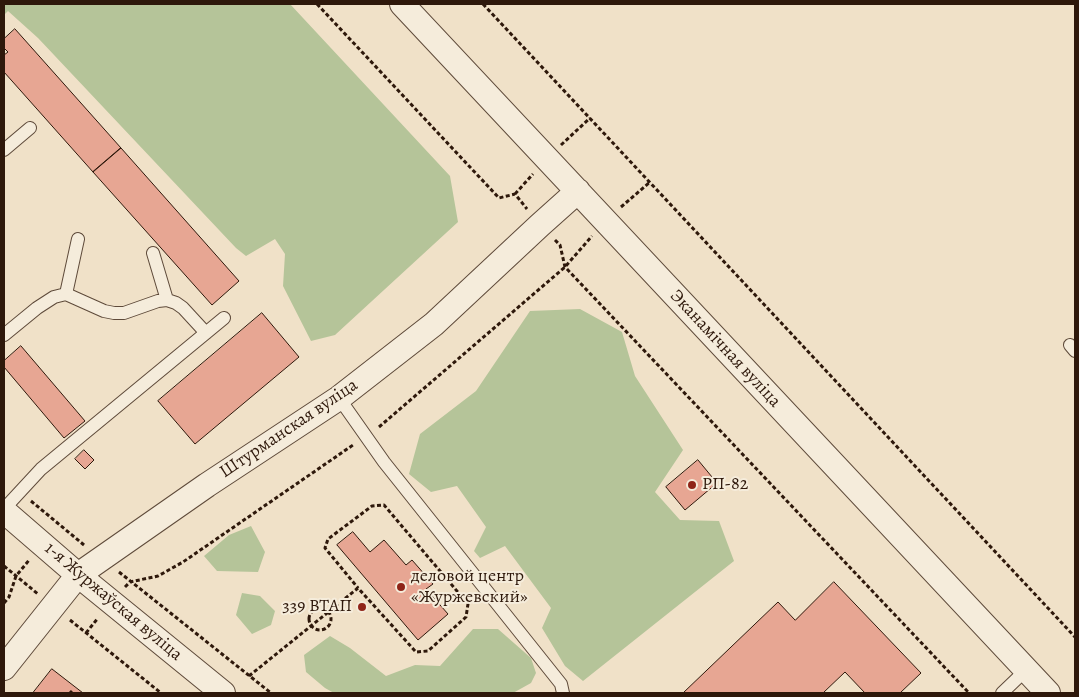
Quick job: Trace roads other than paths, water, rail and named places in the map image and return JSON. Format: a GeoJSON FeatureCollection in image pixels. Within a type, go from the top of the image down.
{"type":"FeatureCollection","features":[{"type":"Feature","properties":{"kind":"street","name":"Эканамічная вуліца"},"geometry":{"type":"LineString","coordinates":[[402,4],[1048,693]]}},
{"type":"Feature","properties":{"kind":"street","name":"Штурманская вуліца"},"geometry":{"type":"LineString","coordinates":[[4,668],[78,575],[207,485],[339,398],[434,324],[578,191]]}},
{"type":"Feature","properties":{"kind":"street","name":"1-я Журжаўская вуліца"},"geometry":{"type":"LineString","coordinates":[[4,510],[78,575],[223,693]]}},
{"type":"Feature","properties":{"kind":"lane"},"geometry":{"type":"LineString","coordinates":[[4,150],[30,128]]}},
{"type":"Feature","properties":{"kind":"lane"},"geometry":{"type":"LineString","coordinates":[[66,294],[78,239]]}},
{"type":"Feature","properties":{"kind":"lane"},"geometry":{"type":"LineString","coordinates":[[153,253],[167,300]]}},
{"type":"Feature","properties":{"kind":"lane"},"geometry":{"type":"LineString","coordinates":[[4,335],[37,308],[54,297],[66,294],[104,311],[114,313],[124,313],[158,301],[167,300],[183,308],[206,333]]}},
{"type":"Feature","properties":{"kind":"lane"},"geometry":{"type":"LineString","coordinates":[[4,510],[41,469],[224,318]]}},
{"type":"Feature","properties":{"kind":"lane"},"geometry":{"type":"LineString","coordinates":[[339,398],[384,462],[561,684],[563,693]]}},
{"type":"Feature","properties":{"kind":"lane"},"geometry":{"type":"LineString","coordinates":[[1002,693],[1026,670]]}},
{"type":"Feature","properties":{"kind":"place","name":"РП-82"},"geometry":{"type":"Point","coordinates":[692,485]}},
{"type":"Feature","properties":{"kind":"place","name":"деловой центр «Журжевский»"},"geometry":{"type":"Point","coordinates":[401,587]}},
{"type":"Feature","properties":{"kind":"place","name":"339 ВТАП"},"geometry":{"type":"Point","coordinates":[362,607]}}]}
